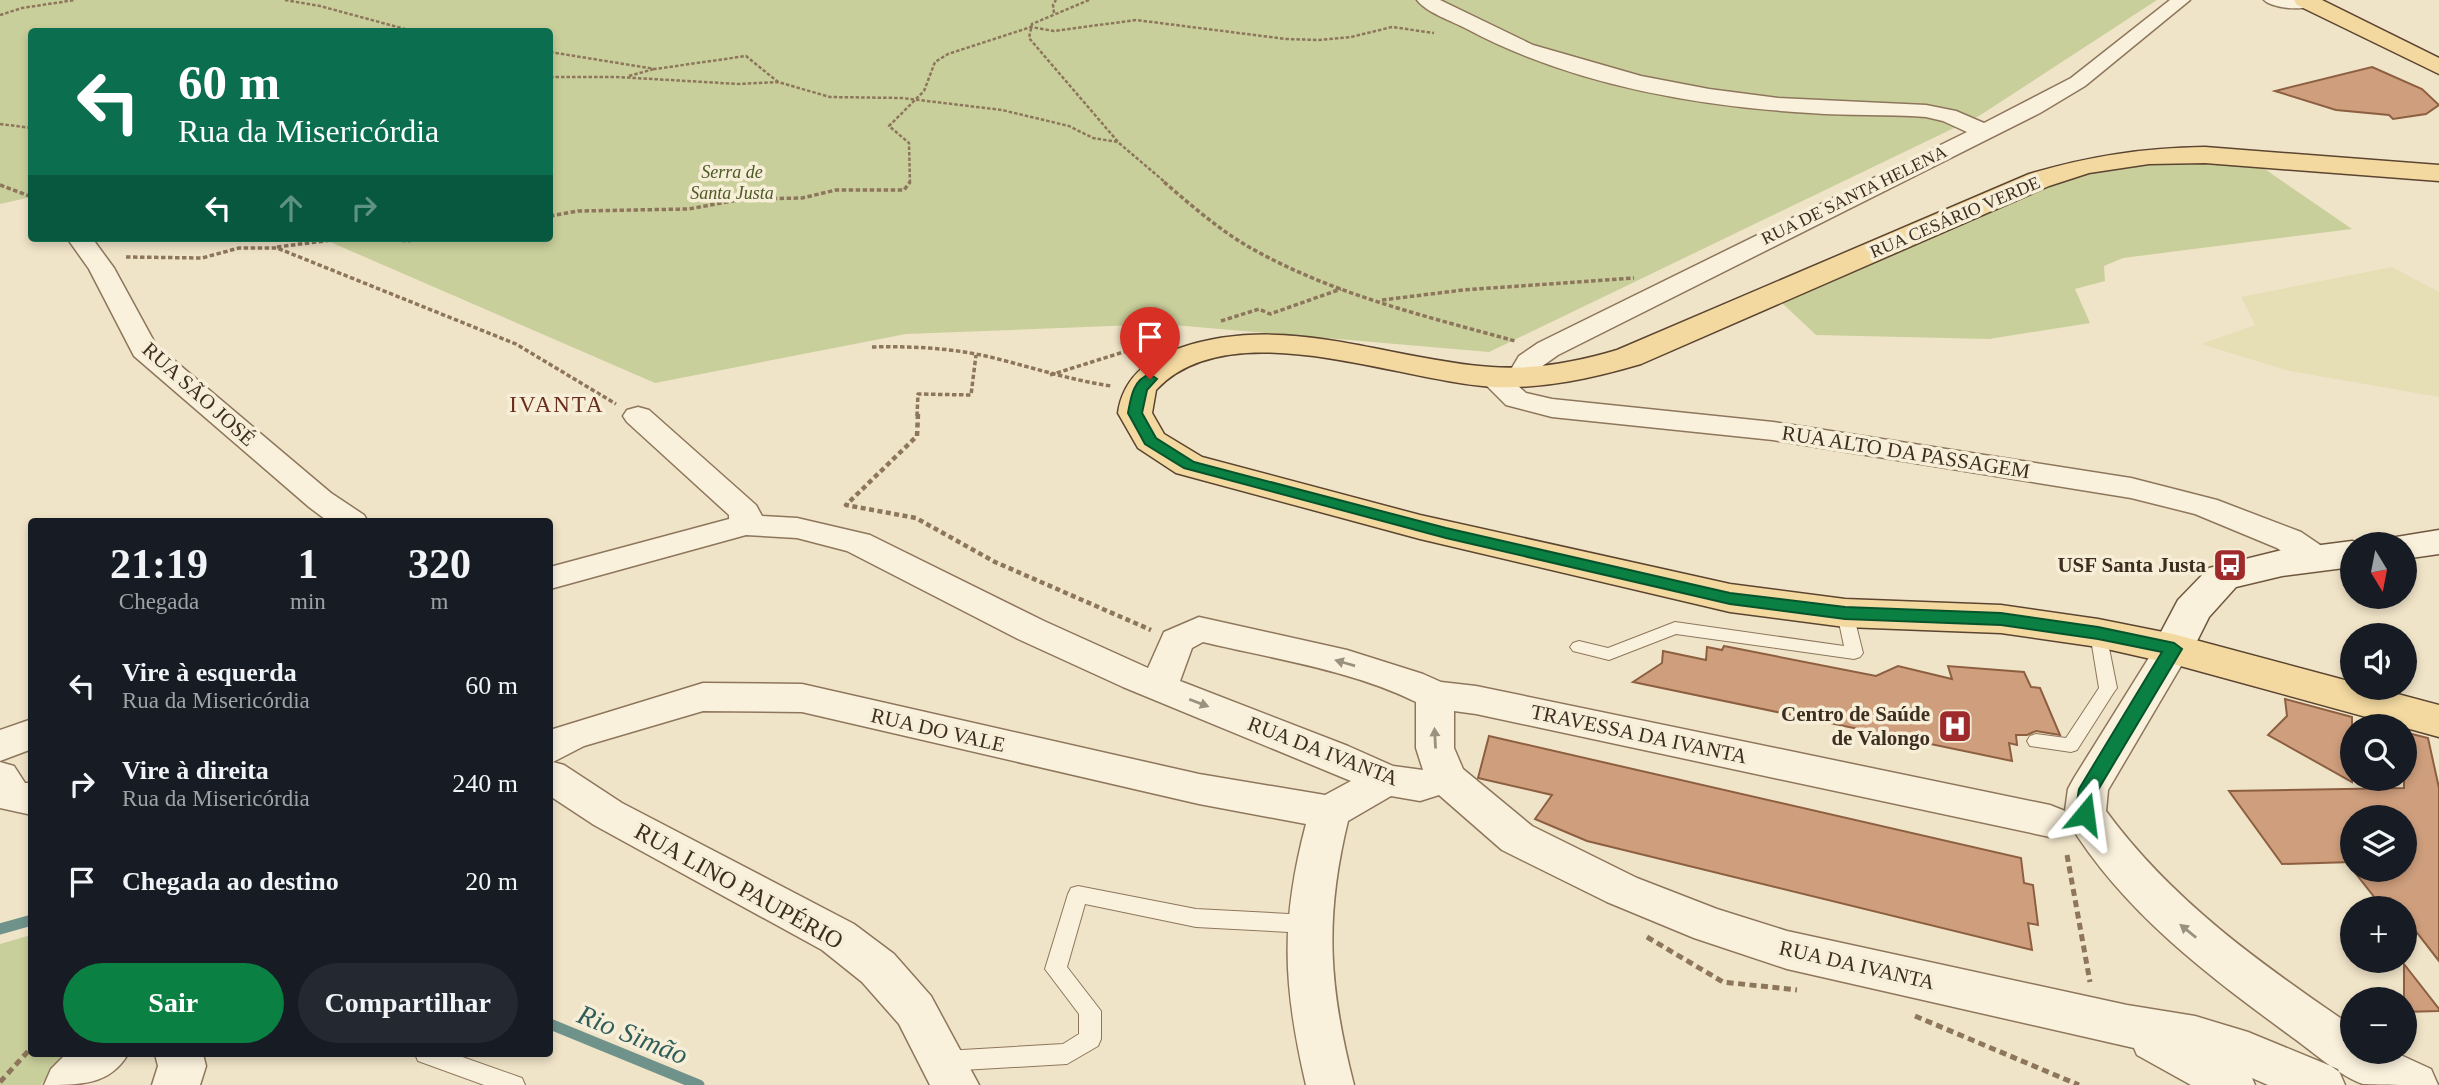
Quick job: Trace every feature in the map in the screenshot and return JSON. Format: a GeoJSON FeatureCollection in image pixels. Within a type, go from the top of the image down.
{"type":"FeatureCollection","features":[{"type":"Feature","properties":{"kind":"main road"},"geometry":{"type":"LineString","coordinates":[[2307,1],[2439,67]]}},
{"type":"Feature","properties":{"kind":"main road","name":"RUA CESÁRIO VERDE"},"geometry":{"type":"LineString","coordinates":[[1140,389],[1160,368],[1195,351],[1237,344],[1280,343],[1506,377],[1544,377],[1587,370],[1629,357],[2039,180],[2085,166],[2149,156],[2206,155],[2439,173]]}},
{"type":"Feature","properties":{"kind":"main road"},"geometry":{"type":"LineString","coordinates":[[1140,389],[1135,413],[1150,441],[1189,465],[1420,527],[1730,598],[1845,613],[2001,619],[2098,633],[2174,649],[2439,722]]}},
{"type":"Feature","properties":{"kind":"street"},"geometry":{"type":"LineString","coordinates":[[1426,0],[1539,55],[1590,69],[1708,95],[1810,107],[1933,112],[1966,120],[1982,132]]}},
{"type":"Feature","properties":{"kind":"street","name":"RUA DE SANTA HELENA"},"geometry":{"type":"LineString","coordinates":[[1506,377],[1548,349],[2078,82],[2181,0]]}},
{"type":"Feature","properties":{"kind":"street"},"geometry":{"type":"LineString","coordinates":[[2273,0],[2307,1]]}},
{"type":"Feature","properties":{"kind":"street","name":"RUA SÃO JOSÉ"},"geometry":{"type":"LineString","coordinates":[[82,242],[101,268],[144,350],[320,500],[346,518]]}},
{"type":"Feature","properties":{"kind":"street","name":"RUA ALTO DA PASSAGEM"},"geometry":{"type":"LineString","coordinates":[[1506,377],[1516,399],[1552,408],[1773,431],[2131,488],[2206,507],[2334,556]]}},
{"type":"Feature","properties":{"kind":"street"},"geometry":{"type":"LineString","coordinates":[[638,416],[745,512],[746,525]]}},
{"type":"Feature","properties":{"kind":"street","name":"RUA DA IVANTA"},"geometry":{"type":"LineString","coordinates":[[553,577],[746,525],[797,528],[858,542],[1031,631],[1147,683],[1334,756],[1386,780],[1420,786],[1446,778],[1517,838],[1622,890],[1709,925],[1787,950],[2127,1026],[2195,1037],[2304,1080]]}},
{"type":"Feature","properties":{"kind":"street"},"geometry":{"type":"LineString","coordinates":[[2417,545],[2439,542]]}},
{"type":"Feature","properties":{"kind":"street"},"geometry":{"type":"LineString","coordinates":[[2334,556],[2282,563],[2223,577],[2192,610],[2174,649],[2088,789],[2085,814],[2113,856],[2169,915],[2241,975],[2352,1052],[2414,1085]]}},
{"type":"Feature","properties":{"kind":"street","name":"TRAVESSA DA IVANTA"},"geometry":{"type":"LineString","coordinates":[[1177,641],[1199,629],[1266,642],[1410,683],[1435,695],[1489,703],[2050,821]]}},
{"type":"Feature","properties":{"kind":"street"},"geometry":{"type":"LineString","coordinates":[[1147,683],[1177,641]]}},
{"type":"Feature","properties":{"kind":"street"},"geometry":{"type":"LineString","coordinates":[[1435,695],[1435,748],[1446,778]]}},
{"type":"Feature","properties":{"kind":"street","name":"RUA DO VALE"},"geometry":{"type":"LineString","coordinates":[[553,745],[571,736],[704,697],[802,698],[1199,789],[1330,812]]}},
{"type":"Feature","properties":{"kind":"street"},"geometry":{"type":"LineString","coordinates":[[0,746],[28,735]]}},
{"type":"Feature","properties":{"kind":"street"},"geometry":{"type":"LineString","coordinates":[[0,777],[13,797],[28,799]]}},
{"type":"Feature","properties":{"kind":"street","name":"RUA LINO PAUPÉRIO"},"geometry":{"type":"LineString","coordinates":[[553,778],[608,814],[838,937],[878,968],[915,1010],[950,1073]]}},
{"type":"Feature","properties":{"kind":"street"},"geometry":{"type":"LineString","coordinates":[[1330,1085],[1314,1020],[1309,924],[1330,812],[1386,780]]}},
{"type":"Feature","properties":{"kind":"street","name":"RUA DA IVANTA"},"geometry":{"type":"LineString","coordinates":[[2127,1026],[2215,1078]]}},
{"type":"Feature","properties":{"kind":"street"},"geometry":{"type":"LineString","coordinates":[[68,1085],[88,1064],[99,1057]]}},
{"type":"Feature","properties":{"kind":"street"},"geometry":{"type":"LineString","coordinates":[[176,1085],[181,1073],[181,1057]]}},
{"type":"Feature","properties":{"kind":"lane"},"geometry":{"type":"LineString","coordinates":[[1578,647],[1609,654],[1675,628],[1854,653],[1845,613]]}},
{"type":"Feature","properties":{"kind":"lane"},"geometry":{"type":"LineString","coordinates":[[2036,741],[2071,745],[2108,688],[2098,633]]}},
{"type":"Feature","properties":{"kind":"lane"},"geometry":{"type":"LineString","coordinates":[[950,1073],[1067,1054],[1090,1039],[1090,1012],[1056,969],[1078,894],[1196,918],[1309,924]]}},
{"type":"Feature","properties":{"kind":"lane"},"geometry":{"type":"LineString","coordinates":[[435,1057],[514,1085]]}},
{"type":"Feature","properties":{"kind":"path"},"geometry":{"type":"LineString","coordinates":[[0,15],[22,8],[75,0]]}},
{"type":"Feature","properties":{"kind":"path"},"geometry":{"type":"LineString","coordinates":[[285,0],[320,6],[401,28]]}},
{"type":"Feature","properties":{"kind":"path"},"geometry":{"type":"LineString","coordinates":[[1054,13],[1053,5],[1056,0]]}},
{"type":"Feature","properties":{"kind":"path"},"geometry":{"type":"LineString","coordinates":[[553,215],[578,211],[689,209],[743,199],[802,198],[836,190],[904,190],[910,184],[909,143],[889,126],[924,91],[935,62],[1031,27],[1054,13],[1089,0]]}},
{"type":"Feature","properties":{"kind":"path"},"geometry":{"type":"LineString","coordinates":[[1031,27],[1054,32],[1136,20],[1286,39],[1319,40],[1351,37],[1392,27],[1451,35],[1491,33]]}},
{"type":"Feature","properties":{"kind":"path"},"geometry":{"type":"LineString","coordinates":[[1031,27],[1029,38],[1119,142],[1198,211],[1247,246],[1310,278],[1548,349]]}},
{"type":"Feature","properties":{"kind":"path"},"geometry":{"type":"LineString","coordinates":[[553,52],[655,69]]}},
{"type":"Feature","properties":{"kind":"path"},"geometry":{"type":"LineString","coordinates":[[617,77],[746,56],[778,82]]}},
{"type":"Feature","properties":{"kind":"path"},"geometry":{"type":"LineString","coordinates":[[553,77],[617,77],[739,84],[778,82],[830,97],[917,99],[1002,110],[1069,126],[1093,138],[1119,142]]}},
{"type":"Feature","properties":{"kind":"path"},"geometry":{"type":"LineString","coordinates":[[0,124],[28,128]]}},
{"type":"Feature","properties":{"kind":"path"},"geometry":{"type":"LineString","coordinates":[[0,185],[28,196]]}},
{"type":"Feature","properties":{"kind":"path"},"geometry":{"type":"LineString","coordinates":[[101,268],[114,257],[202,258],[239,248],[277,247],[291,242],[329,242]]}},
{"type":"Feature","properties":{"kind":"path"},"geometry":{"type":"LineString","coordinates":[[277,247],[516,344],[638,416]]}},
{"type":"Feature","properties":{"kind":"path"},"geometry":{"type":"LineString","coordinates":[[1377,300],[1560,282],[1696,274]]}},
{"type":"Feature","properties":{"kind":"path"},"geometry":{"type":"LineString","coordinates":[[872,347],[916,346],[976,355],[1075,381],[1140,389]]}},
{"type":"Feature","properties":{"kind":"path"},"geometry":{"type":"LineString","coordinates":[[976,355],[971,395],[918,394],[916,436],[846,505],[916,518],[995,562],[1177,641]]}},
{"type":"Feature","properties":{"kind":"path"},"geometry":{"type":"LineString","coordinates":[[2067,855],[2091,990]]}},
{"type":"Feature","properties":{"kind":"path"},"geometry":{"type":"LineString","coordinates":[[0,1082],[28,1050]]}},
{"type":"Feature","properties":{"kind":"shaded area"},"geometry":{"type":"Polygon","coordinates":[[[2392,267],[2439,292],[2439,397],[2290,371],[2201,344],[2255,325],[2241,297],[2392,267]]]}},
{"type":"Feature","properties":{"kind":"green space","name":"Serra de Santa Justa"},"geometry":{"type":"Polygon","coordinates":[[[0,0],[2157,0],[1979,116],[1489,352],[1162,324],[906,334],[655,383],[330,242],[553,242],[553,28],[28,28],[28,198],[0,204],[0,0]]]}},
{"type":"Feature","properties":{"kind":"green space"},"geometry":{"type":"Polygon","coordinates":[[[2253,161],[2352,229],[2123,258],[2104,266],[2105,281],[2075,289],[2090,323],[1989,339],[1816,335],[1782,303],[2053,184],[2095,172],[2147,162],[2253,161]]]}},
{"type":"Feature","properties":{"kind":"green space"},"geometry":{"type":"Polygon","coordinates":[[[28,936],[28,1057],[69,1057],[41,1085],[0,1085],[0,944],[28,936]]]}},
{"type":"Feature","properties":{"kind":"building"},"geometry":{"type":"Polygon","coordinates":[[[2372,67],[2422,89],[2439,105],[2426,114],[2393,119],[2389,115],[2336,110],[2275,91],[2372,67]]]}},
{"type":"Feature","properties":{"kind":"building"},"geometry":{"type":"Polygon","coordinates":[[[1724,646],[1876,676],[1898,666],[1952,679],[1948,666],[2024,672],[2031,687],[2040,688],[2060,735],[2036,731],[2027,735],[2016,735],[2017,745],[2009,743],[2012,761],[1633,682],[1662,663],[1663,651],[1706,660],[1707,647],[1722,650],[1724,646]]]}},
{"type":"Feature","properties":{"kind":"building"},"geometry":{"type":"Polygon","coordinates":[[[2285,699],[2341,714],[2340,775],[2268,735],[2287,716],[2285,699]]]}},
{"type":"Feature","properties":{"kind":"building"},"geometry":{"type":"Polygon","coordinates":[[[2417,735],[2428,738],[2439,788],[2439,961],[2417,933],[2417,896],[2373,896],[2362,882],[2417,882],[2417,805],[2340,805],[2340,862],[2282,864],[2229,791],[2417,791],[2417,735]]]}},
{"type":"Feature","properties":{"kind":"building"},"geometry":{"type":"Polygon","coordinates":[[[1489,736],[2021,858],[2024,883],[2033,885],[2038,925],[2028,923],[2032,950],[1587,841],[1535,819],[1552,795],[1478,778],[1489,736]]]}},
{"type":"Feature","properties":{"kind":"building"},"geometry":{"type":"Polygon","coordinates":[[[2404,973],[2411,973],[2439,1011],[2417,1012],[2417,987],[2404,987],[2404,973]]]}},
{"type":"Feature","properties":{"kind":"waterway","name":"Rio Simão"},"geometry":{"type":"LineString","coordinates":[[0,929],[28,921]]}},
{"type":"Feature","properties":{"kind":"waterway","name":"Rio Simão"},"geometry":{"type":"LineString","coordinates":[[553,1025],[699,1085]]}},
{"type":"Feature","properties":{"kind":"place","name":"USF Santa Justa"},"geometry":{"type":"Point","coordinates":[2230,565]}},
{"type":"Feature","properties":{"kind":"place","name":"Centro de Saúde de Valongo"},"geometry":{"type":"Point","coordinates":[1955,726]}},
{"type":"Feature","properties":{"kind":"district","name":"IVANTA"},"geometry":{"type":"Point","coordinates":[557,404]}},
{"type":"Feature","properties":{"kind":"route"},"geometry":{"type":"LineString","coordinates":[[1150,379],[1140,389],[1135,413],[1150,441],[1189,465],[1292,494],[1656,583],[1730,598],[1845,613],[2001,619],[2098,633],[2174,649],[2088,789],[2085,814]]}}]}
